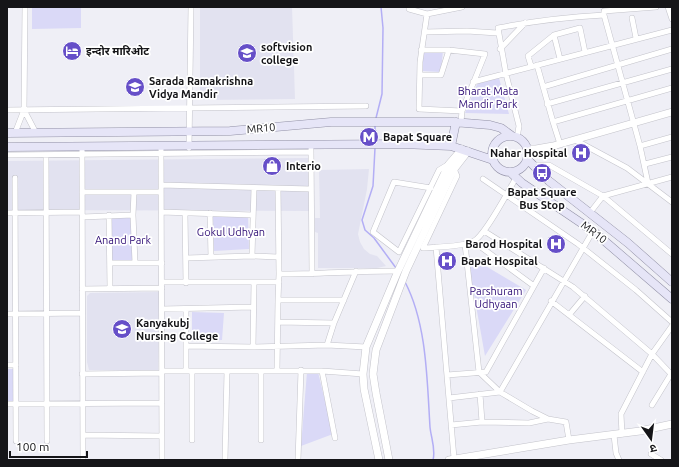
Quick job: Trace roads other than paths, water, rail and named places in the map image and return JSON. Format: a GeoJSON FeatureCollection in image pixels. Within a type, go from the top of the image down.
{"type":"FeatureCollection","features":[{"type":"Feature","properties":{"kind":"main road"},"geometry":{"type":"LineString","coordinates":[[527,149],[536,149],[560,144],[672,112]]}},
{"type":"Feature","properties":{"kind":"main road","name":"MR10"},"geometry":{"type":"LineString","coordinates":[[11,133],[230,131],[331,122],[458,122],[490,125],[501,128],[514,137]]}},
{"type":"Feature","properties":{"kind":"main road"},"geometry":{"type":"LineString","coordinates":[[451,146],[458,122]]}},
{"type":"Feature","properties":{"kind":"main road"},"geometry":{"type":"LineString","coordinates":[[514,137],[521,140],[527,149],[530,162],[514,171],[513,175],[500,169],[493,160],[492,150],[494,145],[502,138],[514,137]]}},
{"type":"Feature","properties":{"kind":"main road","name":"MR10"},"geometry":{"type":"LineString","coordinates":[[7,147],[82,150],[161,150],[311,148],[371,144],[430,144],[451,146],[493,160]]}},
{"type":"Feature","properties":{"kind":"main road"},"geometry":{"type":"LineString","coordinates":[[389,460],[373,374],[376,350],[398,281],[398,271],[452,167],[465,150]]}},
{"type":"Feature","properties":{"kind":"main road","name":"MR10"},"geometry":{"type":"LineString","coordinates":[[530,162],[549,181],[589,214],[628,243],[672,282]]}},
{"type":"Feature","properties":{"kind":"main road"},"geometry":{"type":"LineString","coordinates":[[379,460],[364,389],[363,374],[366,347],[398,281],[406,271],[452,167]]}},
{"type":"Feature","properties":{"kind":"main road","name":"MR10"},"geometry":{"type":"LineString","coordinates":[[513,175],[593,230],[672,300]]}},
{"type":"Feature","properties":{"kind":"main road"},"geometry":{"type":"LineString","coordinates":[[451,459],[569,440],[622,434],[672,424]]}},
{"type":"Feature","properties":{"kind":"street"},"geometry":{"type":"LineString","coordinates":[[25,7],[24,110],[36,133]]}},
{"type":"Feature","properties":{"kind":"street"},"geometry":{"type":"LineString","coordinates":[[189,149],[191,7]]}},
{"type":"Feature","properties":{"kind":"street"},"geometry":{"type":"LineString","coordinates":[[409,10],[427,14],[462,7]]}},
{"type":"Feature","properties":{"kind":"street"},"geometry":{"type":"LineString","coordinates":[[648,183],[645,164],[604,11],[656,7]]}},
{"type":"Feature","properties":{"kind":"street"},"geometry":{"type":"LineString","coordinates":[[668,7],[672,19]]}},
{"type":"Feature","properties":{"kind":"street"},"geometry":{"type":"LineString","coordinates":[[427,14],[421,50],[419,109],[462,111]]}},
{"type":"Feature","properties":{"kind":"street"},"geometry":{"type":"LineString","coordinates":[[514,137],[519,126],[500,49],[498,28],[526,22],[573,16],[604,15]]}},
{"type":"Feature","properties":{"kind":"street"},"geometry":{"type":"LineString","coordinates":[[632,18],[636,38]]}},
{"type":"Feature","properties":{"kind":"street"},"geometry":{"type":"LineString","coordinates":[[500,49],[526,22]]}},
{"type":"Feature","properties":{"kind":"street"},"geometry":{"type":"LineString","coordinates":[[560,144],[542,86],[534,66],[528,56],[554,35],[580,28],[585,52]]}},
{"type":"Feature","properties":{"kind":"street"},"geometry":{"type":"LineString","coordinates":[[473,82],[560,60],[636,38],[672,30]]}},
{"type":"Feature","properties":{"kind":"street"},"geometry":{"type":"LineString","coordinates":[[425,32],[467,31],[498,33]]}},
{"type":"Feature","properties":{"kind":"street"},"geometry":{"type":"LineString","coordinates":[[554,35],[560,60]]}},
{"type":"Feature","properties":{"kind":"street"},"geometry":{"type":"LineString","coordinates":[[542,86],[672,49]]}},
{"type":"Feature","properties":{"kind":"street"},"geometry":{"type":"LineString","coordinates":[[421,50],[449,50],[485,54],[458,122]]}},
{"type":"Feature","properties":{"kind":"street"},"geometry":{"type":"LineString","coordinates":[[420,75],[441,75],[449,50]]}},
{"type":"Feature","properties":{"kind":"street"},"geometry":{"type":"LineString","coordinates":[[548,104],[672,70]]}},
{"type":"Feature","properties":{"kind":"street"},"geometry":{"type":"LineString","coordinates":[[553,122],[672,88]]}},
{"type":"Feature","properties":{"kind":"street"},"geometry":{"type":"LineString","coordinates":[[7,110],[366,106]]}},
{"type":"Feature","properties":{"kind":"street"},"geometry":{"type":"LineString","coordinates":[[11,133],[24,110]]}},
{"type":"Feature","properties":{"kind":"street"},"geometry":{"type":"LineString","coordinates":[[640,146],[672,137]]}},
{"type":"Feature","properties":{"kind":"street"},"geometry":{"type":"LineString","coordinates":[[575,140],[627,168],[672,202]]}},
{"type":"Feature","properties":{"kind":"street"},"geometry":{"type":"LineString","coordinates":[[311,148],[312,274]]}},
{"type":"Feature","properties":{"kind":"street"},"geometry":{"type":"LineString","coordinates":[[7,155],[46,154],[82,150],[83,460]]}},
{"type":"Feature","properties":{"kind":"street"},"geometry":{"type":"LineString","coordinates":[[161,150],[162,460]]}},
{"type":"Feature","properties":{"kind":"street"},"geometry":{"type":"LineString","coordinates":[[46,154],[47,441]]}},
{"type":"Feature","properties":{"kind":"street"},"geometry":{"type":"LineString","coordinates":[[645,164],[672,158]]}},
{"type":"Feature","properties":{"kind":"street"},"geometry":{"type":"LineString","coordinates":[[530,162],[549,165],[604,196],[672,254]]}},
{"type":"Feature","properties":{"kind":"street"},"geometry":{"type":"LineString","coordinates":[[431,188],[394,182],[373,232],[399,252],[431,188],[439,170],[452,167],[457,176],[422,248],[474,242],[484,231],[506,195],[513,175]]}},
{"type":"Feature","properties":{"kind":"street"},"geometry":{"type":"LineString","coordinates":[[589,214],[604,196],[672,177]]}},
{"type":"Feature","properties":{"kind":"street"},"geometry":{"type":"LineString","coordinates":[[15,178],[16,441]]}},
{"type":"Feature","properties":{"kind":"street"},"geometry":{"type":"LineString","coordinates":[[482,179],[583,247],[636,290],[672,322]]}},
{"type":"Feature","properties":{"kind":"street"},"geometry":{"type":"LineString","coordinates":[[161,185],[311,189]]}},
{"type":"Feature","properties":{"kind":"street"},"geometry":{"type":"LineString","coordinates":[[252,256],[254,188]]}},
{"type":"Feature","properties":{"kind":"street"},"geometry":{"type":"LineString","coordinates":[[277,370],[279,274],[278,189]]}},
{"type":"Feature","properties":{"kind":"street"},"geometry":{"type":"LineString","coordinates":[[82,192],[162,192]]}},
{"type":"Feature","properties":{"kind":"street"},"geometry":{"type":"LineString","coordinates":[[134,192],[133,215],[135,264]]}},
{"type":"Feature","properties":{"kind":"street"},"geometry":{"type":"LineString","coordinates":[[161,212],[253,215]]}},
{"type":"Feature","properties":{"kind":"street"},"geometry":{"type":"LineString","coordinates":[[7,213],[133,215]]}},
{"type":"Feature","properties":{"kind":"street"},"geometry":{"type":"LineString","coordinates":[[185,213],[186,283]]}},
{"type":"Feature","properties":{"kind":"street"},"geometry":{"type":"LineString","coordinates":[[210,213],[211,257]]}},
{"type":"Feature","properties":{"kind":"street"},"geometry":{"type":"LineString","coordinates":[[109,215],[110,288]]}},
{"type":"Feature","properties":{"kind":"street"},"geometry":{"type":"LineString","coordinates":[[500,392],[593,230]]}},
{"type":"Feature","properties":{"kind":"street"},"geometry":{"type":"LineString","coordinates":[[484,231],[563,280],[585,296],[652,354],[672,374],[652,405]]}},
{"type":"Feature","properties":{"kind":"street"},"geometry":{"type":"LineString","coordinates":[[474,242],[534,286]]}},
{"type":"Feature","properties":{"kind":"street"},"geometry":{"type":"LineString","coordinates":[[465,244],[479,372],[500,392],[532,411],[548,419],[566,422],[569,440]]}},
{"type":"Feature","properties":{"kind":"street"},"geometry":{"type":"LineString","coordinates":[[436,247],[449,398],[451,459]]}},
{"type":"Feature","properties":{"kind":"street"},"geometry":{"type":"LineString","coordinates":[[186,258],[252,256],[278,257]]}},
{"type":"Feature","properties":{"kind":"street"},"geometry":{"type":"LineString","coordinates":[[110,263],[162,263]]}},
{"type":"Feature","properties":{"kind":"street"},"geometry":{"type":"LineString","coordinates":[[447,375],[486,372],[544,268]]}},
{"type":"Feature","properties":{"kind":"street"},"geometry":{"type":"LineString","coordinates":[[327,344],[334,323],[356,271]]}},
{"type":"Feature","properties":{"kind":"street"},"geometry":{"type":"LineString","coordinates":[[279,274],[398,271]]}},
{"type":"Feature","properties":{"kind":"street"},"geometry":{"type":"LineString","coordinates":[[162,282],[278,282]]}},
{"type":"Feature","properties":{"kind":"street"},"geometry":{"type":"LineString","coordinates":[[253,347],[254,282]]}},
{"type":"Feature","properties":{"kind":"street"},"geometry":{"type":"LineString","coordinates":[[82,289],[162,288]]}},
{"type":"Feature","properties":{"kind":"street"},"geometry":{"type":"LineString","coordinates":[[569,315],[585,296]]}},
{"type":"Feature","properties":{"kind":"street"},"geometry":{"type":"LineString","coordinates":[[278,300],[344,300]]}},
{"type":"Feature","properties":{"kind":"street"},"geometry":{"type":"LineString","coordinates":[[551,301],[643,372]]}},
{"type":"Feature","properties":{"kind":"street"},"geometry":{"type":"LineString","coordinates":[[162,309],[253,308]]}},
{"type":"Feature","properties":{"kind":"street"},"geometry":{"type":"LineString","coordinates":[[186,309],[186,346],[189,371],[192,440]]}},
{"type":"Feature","properties":{"kind":"street"},"geometry":{"type":"LineString","coordinates":[[7,314],[82,313]]}},
{"type":"Feature","properties":{"kind":"street"},"geometry":{"type":"LineString","coordinates":[[278,322],[334,323]]}},
{"type":"Feature","properties":{"kind":"street"},"geometry":{"type":"LineString","coordinates":[[622,434],[621,414],[652,354],[672,326]]}},
{"type":"Feature","properties":{"kind":"street"},"geometry":{"type":"LineString","coordinates":[[186,346],[253,347],[327,344],[366,347]]}},
{"type":"Feature","properties":{"kind":"street"},"geometry":{"type":"LineString","coordinates":[[7,365],[16,365]]}},
{"type":"Feature","properties":{"kind":"street"},"geometry":{"type":"LineString","coordinates":[[82,374],[277,370],[322,370],[363,374]]}},
{"type":"Feature","properties":{"kind":"street"},"geometry":{"type":"LineString","coordinates":[[298,460],[301,370]]}},
{"type":"Feature","properties":{"kind":"street"},"geometry":{"type":"LineString","coordinates":[[322,370],[335,438]]}},
{"type":"Feature","properties":{"kind":"street"},"geometry":{"type":"LineString","coordinates":[[225,460],[227,371]]}},
{"type":"Feature","properties":{"kind":"street"},"geometry":{"type":"LineString","coordinates":[[261,440],[262,371]]}},
{"type":"Feature","properties":{"kind":"street"},"geometry":{"type":"LineString","coordinates":[[449,398],[500,392]]}},
{"type":"Feature","properties":{"kind":"street"},"geometry":{"type":"LineString","coordinates":[[480,394],[482,422]]}},
{"type":"Feature","properties":{"kind":"street"},"geometry":{"type":"LineString","coordinates":[[7,404],[162,403]]}},
{"type":"Feature","properties":{"kind":"street"},"geometry":{"type":"LineString","coordinates":[[450,425],[482,422],[529,423],[548,419]]}},
{"type":"Feature","properties":{"kind":"street"},"geometry":{"type":"LineString","coordinates":[[614,434],[616,453],[619,460]]}},
{"type":"Feature","properties":{"kind":"street"},"geometry":{"type":"LineString","coordinates":[[83,435],[162,436]]}},
{"type":"Feature","properties":{"kind":"street"},"geometry":{"type":"LineString","coordinates":[[651,454],[661,460]]}},
{"type":"Feature","properties":{"kind":"waterway"},"geometry":{"type":"LineString","coordinates":[[376,118],[382,94],[383,28],[381,7]]}},
{"type":"Feature","properties":{"kind":"waterway"},"geometry":{"type":"LineString","coordinates":[[375,124],[375,142]]}},
{"type":"Feature","properties":{"kind":"waterway"},"geometry":{"type":"LineString","coordinates":[[375,148],[373,186],[362,220],[365,230],[374,238],[396,268]]}},
{"type":"Feature","properties":{"kind":"waterway"},"geometry":{"type":"LineString","coordinates":[[405,282],[418,316],[425,353],[430,427],[434,448],[433,460]]}},
{"type":"Feature","properties":{"kind":"place","name":"इन्दोर मारिओट"},"geometry":{"type":"Point","coordinates":[72,51]}},
{"type":"Feature","properties":{"kind":"place","name":"softvision college"},"geometry":{"type":"Point","coordinates":[247,53]}},
{"type":"Feature","properties":{"kind":"place","name":"Sarada Ramakrishna Vidya Mandir"},"geometry":{"type":"Point","coordinates":[135,87]}},
{"type":"Feature","properties":{"kind":"place","name":"Bapat Square"},"geometry":{"type":"Point","coordinates":[369,137]}},
{"type":"Feature","properties":{"kind":"place","name":"Nahar Hospital"},"geometry":{"type":"Point","coordinates":[581,153]}},
{"type":"Feature","properties":{"kind":"place","name":"Interio"},"geometry":{"type":"Point","coordinates":[272,166]}},
{"type":"Feature","properties":{"kind":"place","name":"Bapat Square Bus Stop"},"geometry":{"type":"Point","coordinates":[542,173]}},
{"type":"Feature","properties":{"kind":"place","name":"Barod Hospital"},"geometry":{"type":"Point","coordinates":[556,244]}},
{"type":"Feature","properties":{"kind":"place","name":"Bapat Hospital"},"geometry":{"type":"Point","coordinates":[447,261]}},
{"type":"Feature","properties":{"kind":"place","name":"Kanyakubj Nursing College"},"geometry":{"type":"Point","coordinates":[122,329]}},
{"type":"Feature","properties":{"kind":"park label","name":"Bharat Mata Mandir Park"},"geometry":{"type":"Point","coordinates":[488,97]}},
{"type":"Feature","properties":{"kind":"park label","name":"Gokul Udhyan"},"geometry":{"type":"Point","coordinates":[231,232]}},
{"type":"Feature","properties":{"kind":"park label","name":"Anand Park"},"geometry":{"type":"Point","coordinates":[123,240]}},
{"type":"Feature","properties":{"kind":"park label","name":"Parshuram Udhyaan"},"geometry":{"type":"Point","coordinates":[496,297]}}]}
